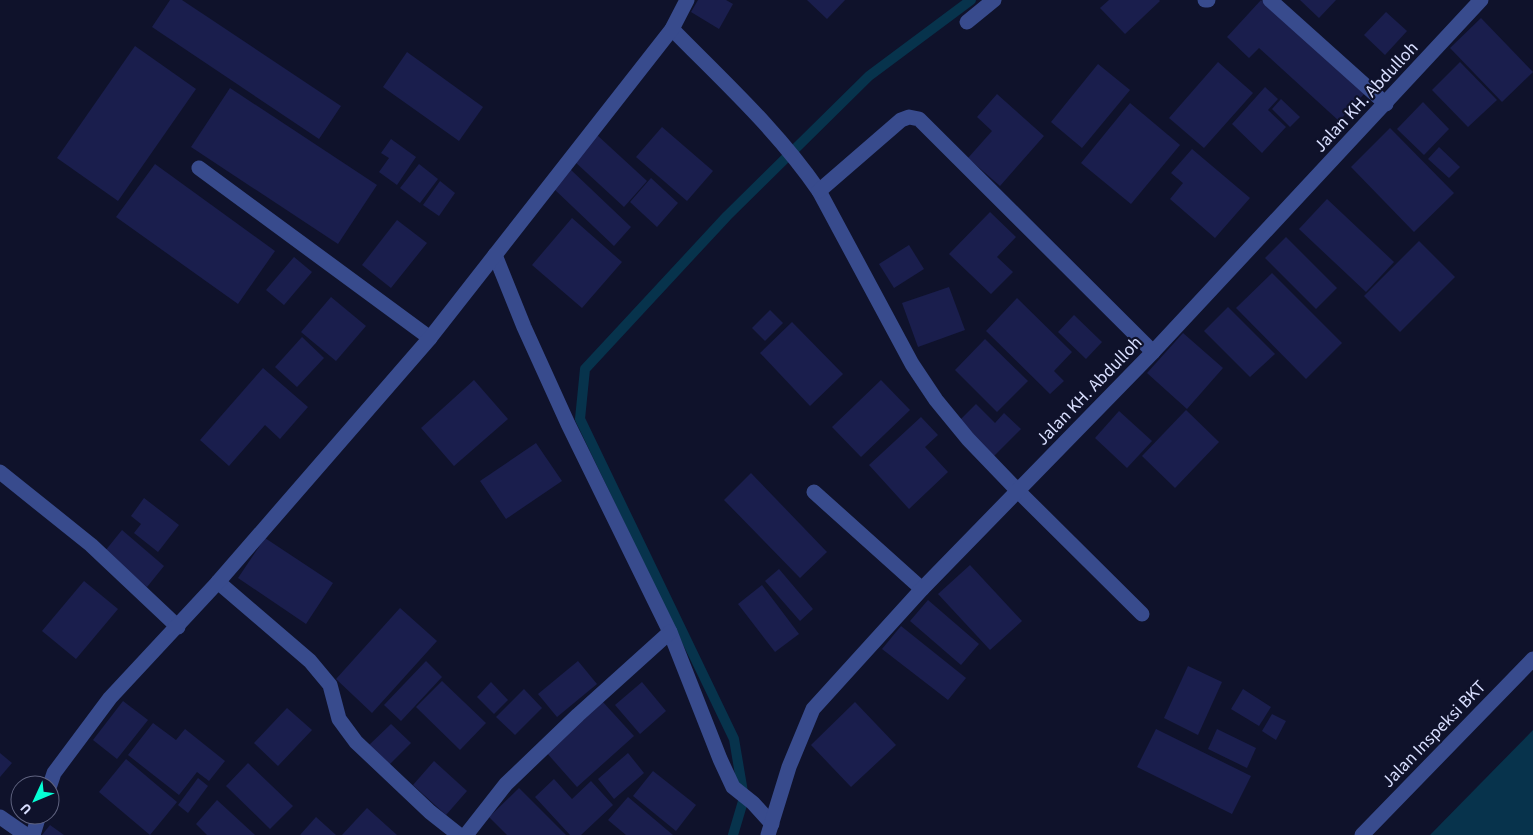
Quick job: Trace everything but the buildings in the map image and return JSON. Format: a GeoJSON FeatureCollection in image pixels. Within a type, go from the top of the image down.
{"type":"FeatureCollection","features":[{"type":"Feature","properties":{"kind":"street"},"geometry":{"type":"LineString","coordinates":[[53,775],[110,698],[218,582],[430,338],[672,29],[687,0]]}},
{"type":"Feature","properties":{"kind":"street"},"geometry":{"type":"LineString","coordinates":[[967,22],[994,0]]}},
{"type":"Feature","properties":{"kind":"street"},"geometry":{"type":"LineString","coordinates":[[1270,0],[1386,104]]}},
{"type":"Feature","properties":{"kind":"street","name":"Jalan KH. Abdulloh"},"geometry":{"type":"LineString","coordinates":[[770,830],[789,767],[814,709],[922,589],[1154,352],[1482,0]]}},
{"type":"Feature","properties":{"kind":"street"},"geometry":{"type":"LineString","coordinates":[[672,29],[770,128],[805,170],[819,191],[917,371],[936,400],[968,439],[1018,491],[1142,614]]}},
{"type":"Feature","properties":{"kind":"street"},"geometry":{"type":"LineString","coordinates":[[819,191],[901,120],[909,117],[919,119],[1154,352]]}},
{"type":"Feature","properties":{"kind":"street"},"geometry":{"type":"LineString","coordinates":[[199,168],[430,338]]}},
{"type":"Feature","properties":{"kind":"street"},"geometry":{"type":"LineString","coordinates":[[495,256],[524,327],[568,424],[670,632],[720,759],[734,787],[753,803],[770,830]]}},
{"type":"Feature","properties":{"kind":"street"},"geometry":{"type":"LineString","coordinates":[[0,472],[91,545],[178,627]]}},
{"type":"Feature","properties":{"kind":"street"},"geometry":{"type":"LineString","coordinates":[[814,492],[922,589]]}},
{"type":"Feature","properties":{"kind":"street"},"geometry":{"type":"LineString","coordinates":[[218,582],[310,661],[330,685],[339,719],[356,742],[430,812],[459,835]]}},
{"type":"Feature","properties":{"kind":"street"},"geometry":{"type":"LineString","coordinates":[[466,835],[506,784],[578,715],[670,632]]}},
{"type":"Feature","properties":{"kind":"street","name":"Jalan Inspeksi BKT"},"geometry":{"type":"LineString","coordinates":[[1362,835],[1533,659]]}},
{"type":"Feature","properties":{"kind":"street"},"geometry":{"type":"LineString","coordinates":[[0,817],[26,835]]}},
{"type":"Feature","properties":{"kind":"water"},"geometry":{"type":"Polygon","coordinates":[[[1533,730],[1533,835],[1430,835],[1533,730]]]}},
{"type":"Feature","properties":{"kind":"waterway"},"geometry":{"type":"LineString","coordinates":[[733,835],[744,798],[734,739],[580,419],[585,369],[727,216],[869,76],[971,0]]}}]}
